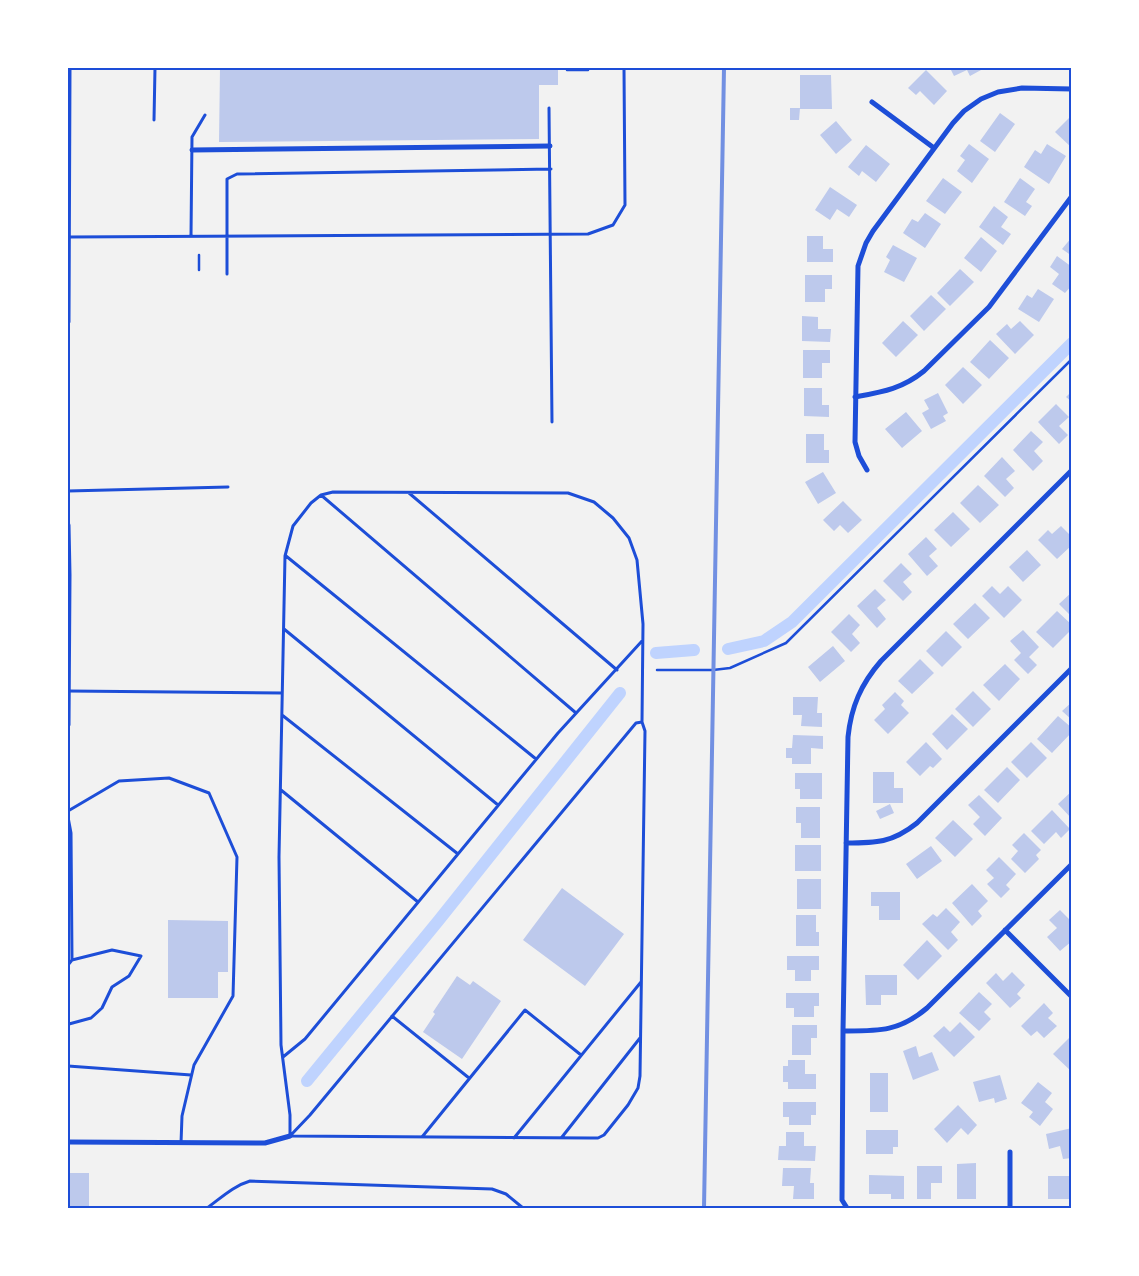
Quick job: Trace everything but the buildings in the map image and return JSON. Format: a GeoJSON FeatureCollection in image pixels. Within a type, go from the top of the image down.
{"type":"FeatureCollection","features":[{"type":"Feature","properties":{"kind":"street"},"geometry":{"type":"LineString","coordinates":[[68,322],[69,68]]}},
{"type":"Feature","properties":{"kind":"street"},"geometry":{"type":"LineString","coordinates":[[867,470],[859,456],[855,442],[858,266],[866,243],[934,148],[964,111],[981,99],[998,92],[1022,88],[1072,89]]}},
{"type":"Feature","properties":{"kind":"street"},"geometry":{"type":"LineString","coordinates":[[872,102],[934,148]]}},
{"type":"Feature","properties":{"kind":"street"},"geometry":{"type":"LineString","coordinates":[[192,150],[550,146]]}},
{"type":"Feature","properties":{"kind":"street"},"geometry":{"type":"LineString","coordinates":[[855,397],[888,392],[913,380],[924,371],[989,306],[1072,196]]}},
{"type":"Feature","properties":{"kind":"street"},"geometry":{"type":"LineString","coordinates":[[847,1208],[842,1200],[846,843],[849,723],[857,696],[871,672],[1072,470]]}},
{"type":"Feature","properties":{"kind":"street"},"geometry":{"type":"LineString","coordinates":[[68,525],[68,725]]}},
{"type":"Feature","properties":{"kind":"street"},"geometry":{"type":"LineString","coordinates":[[846,843],[879,843],[893,839],[906,832],[1072,668]]}},
{"type":"Feature","properties":{"kind":"street"},"geometry":{"type":"LineString","coordinates":[[843,1031],[889,1030],[916,1018],[1072,864]]}},
{"type":"Feature","properties":{"kind":"street"},"geometry":{"type":"LineString","coordinates":[[1005,930],[1072,997]]}},
{"type":"Feature","properties":{"kind":"street"},"geometry":{"type":"LineString","coordinates":[[68,1142],[265,1143],[290,1136]]}},
{"type":"Feature","properties":{"kind":"street"},"geometry":{"type":"LineString","coordinates":[[1010,1152],[1010,1208]]}},
{"type":"Feature","properties":{"kind":"lane"},"geometry":{"type":"LineString","coordinates":[[154,120],[155,68]]}},
{"type":"Feature","properties":{"kind":"lane"},"geometry":{"type":"LineString","coordinates":[[68,237],[588,234],[613,225],[625,204],[624,68]]}},
{"type":"Feature","properties":{"kind":"lane"},"geometry":{"type":"LineString","coordinates":[[549,108],[552,422]]}},
{"type":"Feature","properties":{"kind":"lane"},"geometry":{"type":"LineString","coordinates":[[191,236],[192,137],[205,115]]}},
{"type":"Feature","properties":{"kind":"lane"},"geometry":{"type":"LineString","coordinates":[[227,274],[227,180],[236,174],[551,169]]}},
{"type":"Feature","properties":{"kind":"lane"},"geometry":{"type":"LineString","coordinates":[[68,491],[228,487]]}},
{"type":"Feature","properties":{"kind":"lane"},"geometry":{"type":"LineString","coordinates":[[333,492],[568,493],[594,502],[613,518],[629,538],[637,560],[643,624],[642,722],[645,731],[638,1088],[628,1105],[604,1135],[590,1138],[290,1136],[290,1115],[283,1057],[279,857],[285,556],[293,526],[310,504],[321,495],[333,492]]}},
{"type":"Feature","properties":{"kind":"lane"},"geometry":{"type":"LineString","coordinates":[[409,492],[617,670]]}},
{"type":"Feature","properties":{"kind":"lane"},"geometry":{"type":"LineString","coordinates":[[321,495],[576,714]]}},
{"type":"Feature","properties":{"kind":"lane"},"geometry":{"type":"LineString","coordinates":[[285,556],[536,759]]}},
{"type":"Feature","properties":{"kind":"lane"},"geometry":{"type":"LineString","coordinates":[[284,629],[498,805]]}},
{"type":"Feature","properties":{"kind":"lane"},"geometry":{"type":"LineString","coordinates":[[283,1057],[305,1039],[536,759],[643,641]]}},
{"type":"Feature","properties":{"kind":"lane"},"geometry":{"type":"LineString","coordinates":[[68,691],[282,693]]}},
{"type":"Feature","properties":{"kind":"lane"},"geometry":{"type":"LineString","coordinates":[[282,714],[458,854]]}},
{"type":"Feature","properties":{"kind":"lane"},"geometry":{"type":"LineString","coordinates":[[290,1136],[310,1115],[636,723],[642,722]]}},
{"type":"Feature","properties":{"kind":"lane"},"geometry":{"type":"LineString","coordinates":[[68,811],[120,781],[169,778],[209,793],[236,858],[233,996],[194,1065],[182,1116],[181,1142]]}},
{"type":"Feature","properties":{"kind":"lane"},"geometry":{"type":"LineString","coordinates":[[280,789],[418,902]]}},
{"type":"Feature","properties":{"kind":"lane"},"geometry":{"type":"LineString","coordinates":[[68,817],[71,833],[72,960]]}},
{"type":"Feature","properties":{"kind":"lane"},"geometry":{"type":"LineString","coordinates":[[68,965],[72,960],[112,950],[141,956],[129,976],[112,987],[102,1008],[91,1018],[68,1025]]}},
{"type":"Feature","properties":{"kind":"lane"},"geometry":{"type":"LineString","coordinates":[[514,1138],[641,981]]}},
{"type":"Feature","properties":{"kind":"lane"},"geometry":{"type":"LineString","coordinates":[[422,1137],[525,1010],[581,1055]]}},
{"type":"Feature","properties":{"kind":"lane"},"geometry":{"type":"LineString","coordinates":[[392,1016],[469,1078]]}},
{"type":"Feature","properties":{"kind":"lane"},"geometry":{"type":"LineString","coordinates":[[561,1138],[640,1038]]}},
{"type":"Feature","properties":{"kind":"lane"},"geometry":{"type":"LineString","coordinates":[[68,1066],[192,1075]]}},
{"type":"Feature","properties":{"kind":"lane"},"geometry":{"type":"LineString","coordinates":[[207,1208],[240,1184],[250,1181],[492,1189],[506,1194],[523,1208]]}},
{"type":"Feature","properties":{"kind":"path"},"geometry":{"type":"LineString","coordinates":[[567,70],[588,70]]}},
{"type":"Feature","properties":{"kind":"path"},"geometry":{"type":"LineString","coordinates":[[199,255],[199,270]]}},
{"type":"Feature","properties":{"kind":"path"},"geometry":{"type":"LineString","coordinates":[[657,670],[713,670],[730,668],[786,644],[1072,359]]}},
{"type":"Feature","properties":{"kind":"waterway"},"geometry":{"type":"LineString","coordinates":[[728,649],[764,641],[792,622],[1072,343]]}},
{"type":"Feature","properties":{"kind":"waterway"},"geometry":{"type":"LineString","coordinates":[[656,653],[694,650]]}},
{"type":"Feature","properties":{"kind":"waterway"},"geometry":{"type":"LineString","coordinates":[[307,1081],[439,920],[620,693]]}},
{"type":"Feature","properties":{"kind":"railway"},"geometry":{"type":"LineString","coordinates":[[704,1208],[724,68]]}}]}
